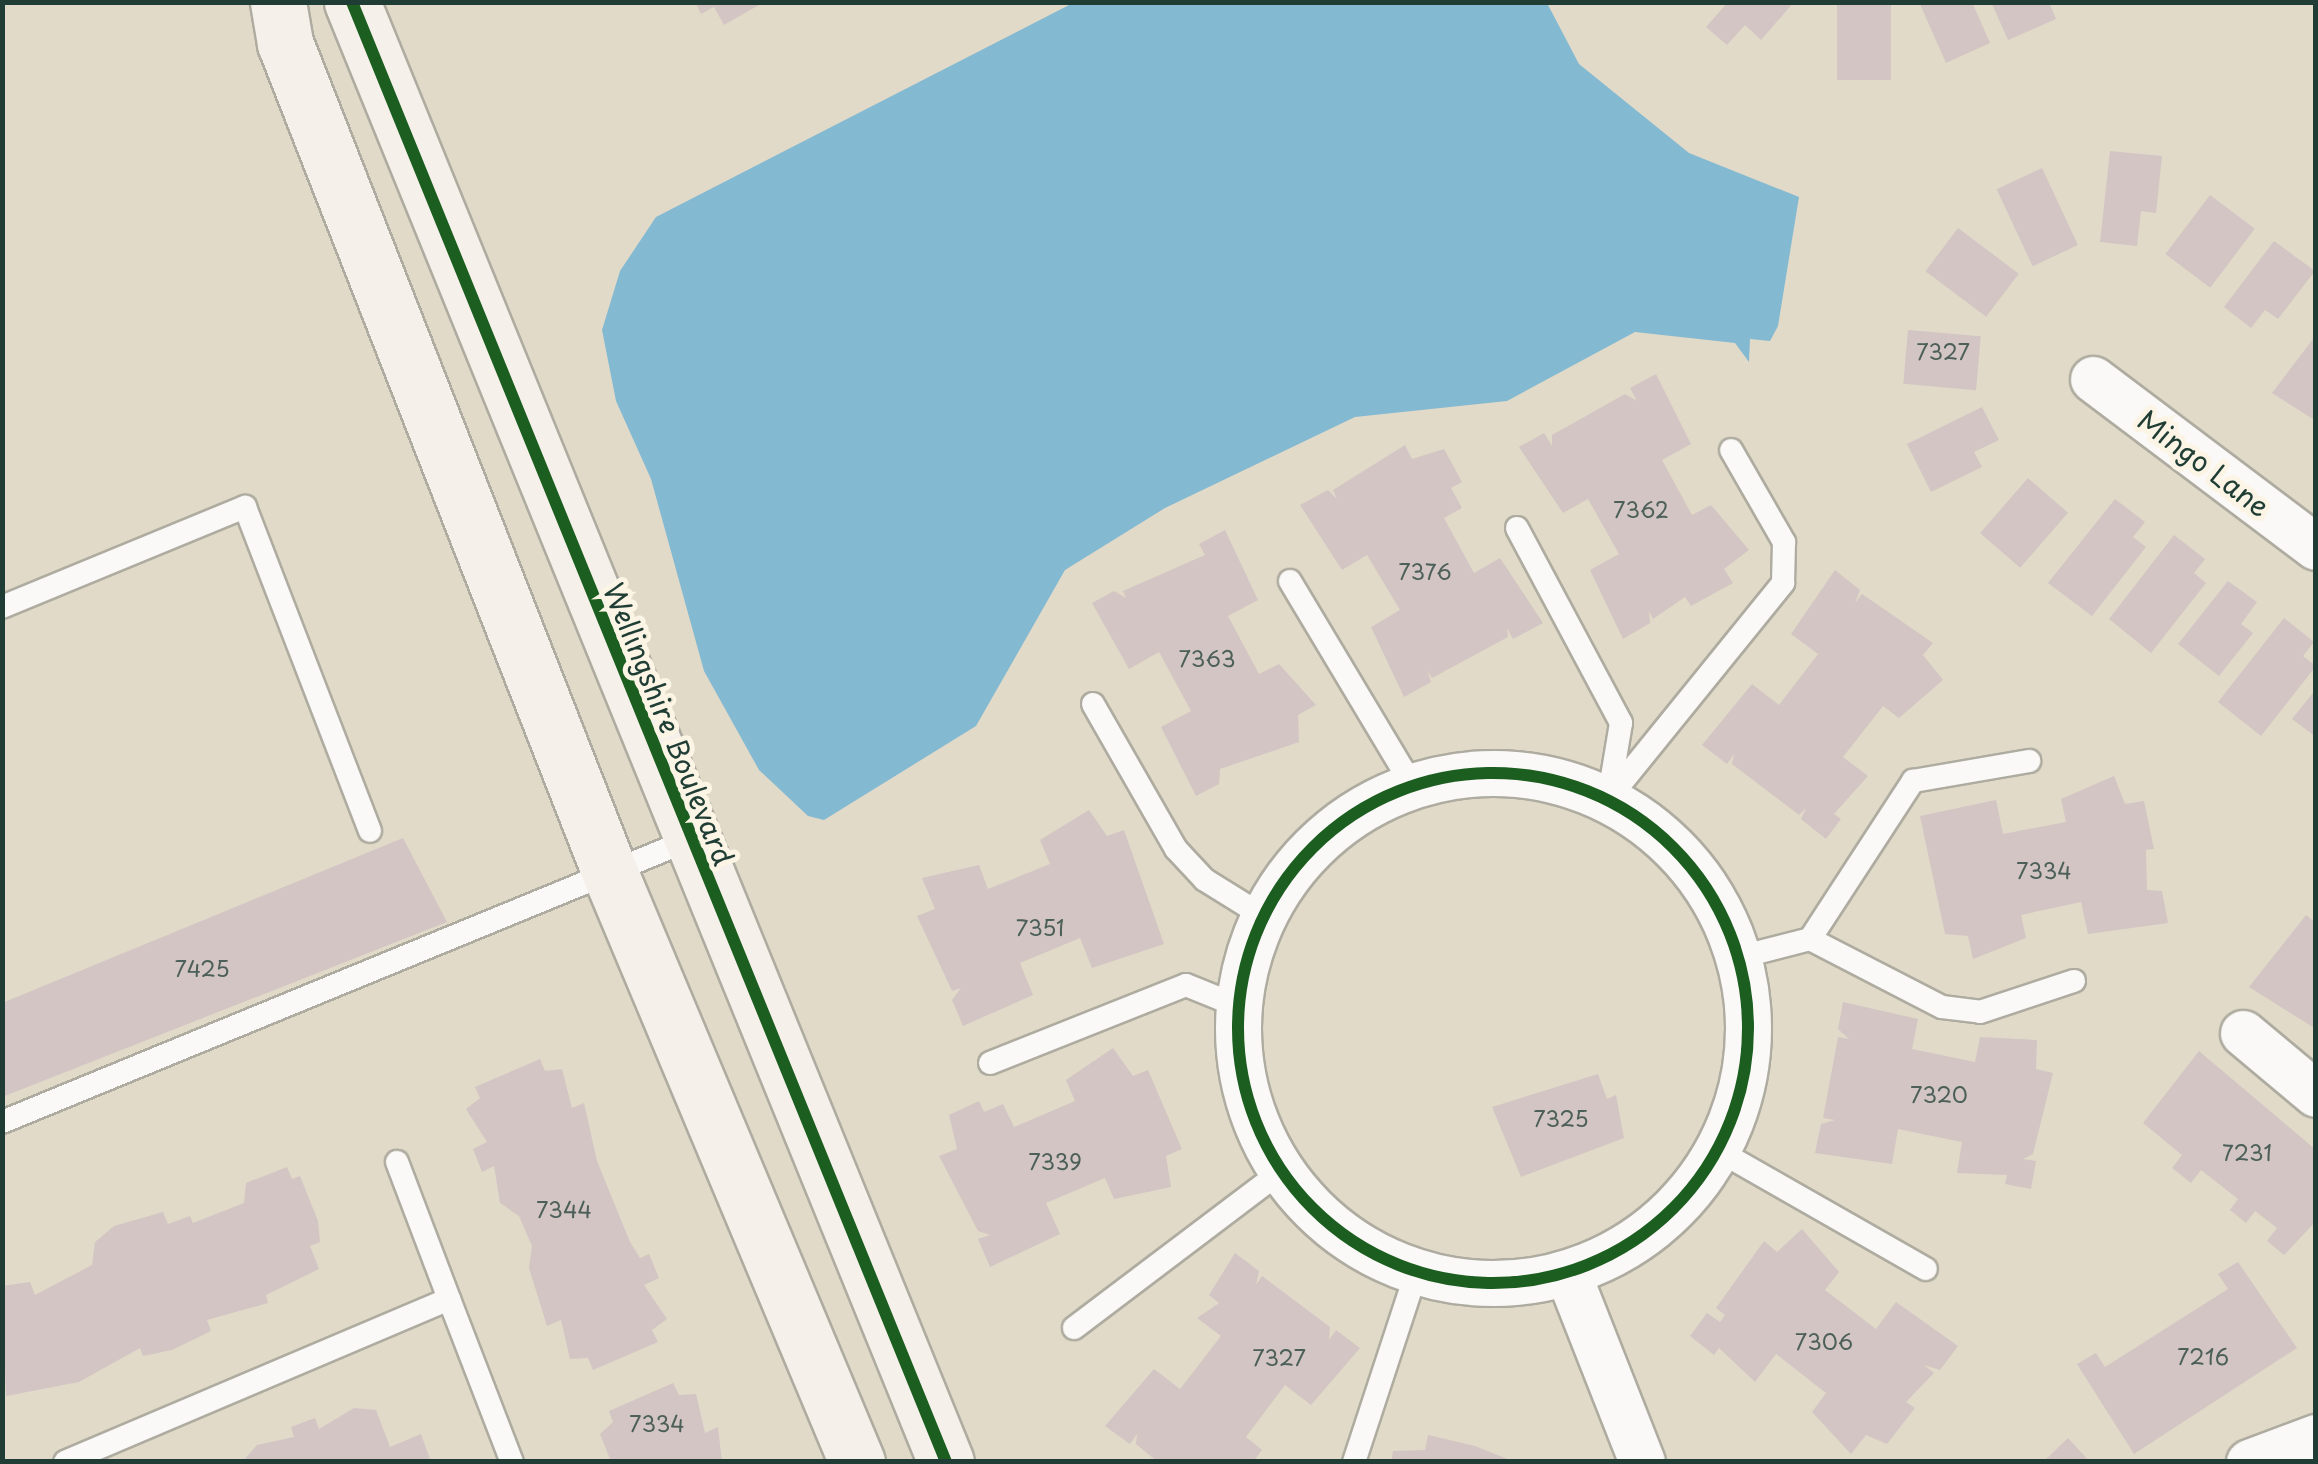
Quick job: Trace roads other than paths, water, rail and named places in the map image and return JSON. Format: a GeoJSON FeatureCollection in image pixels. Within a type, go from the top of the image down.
{"type":"FeatureCollection","features":[{"type":"Feature","properties":{"kind":"street"},"geometry":{"type":"LineString","coordinates":[[278,2],[285,43],[610,873],[857,1462]]}},
{"type":"Feature","properties":{"kind":"street","name":"Wellingshire Boulevard"},"geometry":{"type":"LineString","coordinates":[[352,2],[688,840],[946,1462]]}},
{"type":"Feature","properties":{"kind":"street","name":"Mingo Lane"},"geometry":{"type":"LineString","coordinates":[[2093,379],[2316,547]]}},
{"type":"Feature","properties":{"kind":"street"},"geometry":{"type":"LineString","coordinates":[[1478,772],[1545,776],[1609,798],[1690,865],[1740,956],[1750,1022],[1743,1088],[1719,1150],[1680,1204],[1628,1246],[1568,1274],[1500,1284],[1416,1273],[1363,1250],[1280,1172],[1240,1064],[1238,1006],[1263,916],[1301,860],[1339,826],[1412,785],[1478,772]]}},
{"type":"Feature","properties":{"kind":"street"},"geometry":{"type":"LineString","coordinates":[[2244,1033],[2316,1094]]}},
{"type":"Feature","properties":{"kind":"street"},"geometry":{"type":"LineString","coordinates":[[1568,1274],[1642,1462]]}},
{"type":"Feature","properties":{"kind":"street"},"geometry":{"type":"LineString","coordinates":[[2248,1462],[2316,1437]]}},
{"type":"Feature","properties":{"kind":"lane"},"geometry":{"type":"LineString","coordinates":[[1609,798],[1782,583],[1784,542],[1731,450]]}},
{"type":"Feature","properties":{"kind":"lane"},"geometry":{"type":"LineString","coordinates":[[2,607],[244,507],[370,831]]}},
{"type":"Feature","properties":{"kind":"lane"},"geometry":{"type":"LineString","coordinates":[[1517,528],[1621,723],[1609,798]]}},
{"type":"Feature","properties":{"kind":"lane"},"geometry":{"type":"LineString","coordinates":[[1290,582],[1412,785]]}},
{"type":"Feature","properties":{"kind":"lane"},"geometry":{"type":"LineString","coordinates":[[1093,704],[1176,849],[1263,916]]}},
{"type":"Feature","properties":{"kind":"lane"},"geometry":{"type":"LineString","coordinates":[[1810,940],[1912,781],[2029,762]]}},
{"type":"Feature","properties":{"kind":"lane"},"geometry":{"type":"LineString","coordinates":[[2,1122],[688,840]]}},
{"type":"Feature","properties":{"kind":"lane"},"geometry":{"type":"LineString","coordinates":[[1740,956],[1810,940],[1942,1007],[1980,1012],[2074,981]]}},
{"type":"Feature","properties":{"kind":"lane"},"geometry":{"type":"LineString","coordinates":[[990,1063],[1186,984],[1238,1006]]}},
{"type":"Feature","properties":{"kind":"lane"},"geometry":{"type":"LineString","coordinates":[[1719,1150],[1926,1269]]}},
{"type":"Feature","properties":{"kind":"lane"},"geometry":{"type":"LineString","coordinates":[[397,1162],[512,1462]]}},
{"type":"Feature","properties":{"kind":"lane"},"geometry":{"type":"LineString","coordinates":[[1074,1328],[1280,1172]]}},
{"type":"Feature","properties":{"kind":"lane"},"geometry":{"type":"LineString","coordinates":[[1354,1462],[1416,1273]]}},
{"type":"Feature","properties":{"kind":"lane"},"geometry":{"type":"LineString","coordinates":[[65,1462],[449,1299]]}},
{"type":"Feature","properties":{"kind":"water"},"geometry":{"type":"Polygon","coordinates":[[[1073,3],[1547,3],[1579,64],[1689,153],[1799,197],[1778,326],[1770,341],[1750,339],[1749,362],[1735,343],[1635,332],[1507,401],[1355,417],[1165,508],[1065,570],[976,726],[824,820],[808,816],[759,770],[704,671],[651,479],[616,401],[602,330],[620,271],[656,217],[1073,3]]]}}]}
